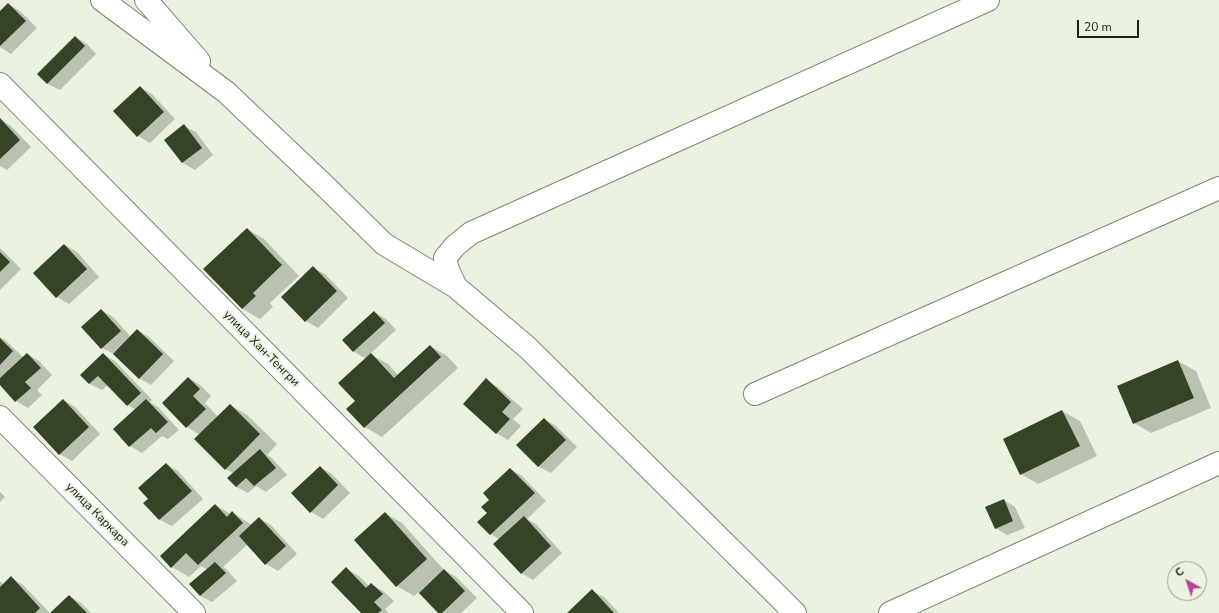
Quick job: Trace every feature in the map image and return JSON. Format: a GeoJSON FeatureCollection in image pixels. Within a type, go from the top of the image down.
{"type":"FeatureCollection","features":[{"type":"Feature","properties":{"kind":"street"},"geometry":{"type":"LineString","coordinates":[[102,0],[226,92]]}},
{"type":"Feature","properties":{"kind":"street"},"geometry":{"type":"LineString","coordinates":[[146,0],[226,92],[384,244],[456,287],[528,348],[795,613]]}},
{"type":"Feature","properties":{"kind":"street"},"geometry":{"type":"LineString","coordinates":[[456,287],[448,270],[445,258],[455,246],[471,233],[988,0]]}},
{"type":"Feature","properties":{"kind":"street","name":"улица Хан-Тенгри"},"geometry":{"type":"LineString","coordinates":[[0,84],[522,613]]}},
{"type":"Feature","properties":{"kind":"street"},"geometry":{"type":"LineString","coordinates":[[755,394],[1219,188]]}},
{"type":"Feature","properties":{"kind":"street","name":"улица Каркара"},"geometry":{"type":"LineString","coordinates":[[0,417],[194,613]]}},
{"type":"Feature","properties":{"kind":"street"},"geometry":{"type":"LineString","coordinates":[[890,613],[1219,463]]}},
{"type":"Feature","properties":{"kind":"building"},"geometry":{"type":"Polygon","coordinates":[[[8,3],[26,21],[0,46],[0,11],[8,3]]]}},
{"type":"Feature","properties":{"kind":"building"},"geometry":{"type":"Polygon","coordinates":[[[75,36],[85,46],[47,84],[37,74],[75,36]]]}},
{"type":"Feature","properties":{"kind":"building"},"geometry":{"type":"Polygon","coordinates":[[[140,86],[164,112],[137,137],[113,111],[140,86]]]}},
{"type":"Feature","properties":{"kind":"building"},"geometry":{"type":"Polygon","coordinates":[[[0,118],[20,140],[0,159],[0,118]]]}},
{"type":"Feature","properties":{"kind":"building"},"geometry":{"type":"Polygon","coordinates":[[[184,124],[202,148],[182,163],[164,140],[184,124]]]}},
{"type":"Feature","properties":{"kind":"building"},"geometry":{"type":"Polygon","coordinates":[[[247,228],[282,265],[253,293],[256,296],[242,309],[203,269],[247,228]]]}},
{"type":"Feature","properties":{"kind":"building"},"geometry":{"type":"Polygon","coordinates":[[[64,244],[87,269],[56,298],[33,273],[64,244]]]}},
{"type":"Feature","properties":{"kind":"building"},"geometry":{"type":"Polygon","coordinates":[[[0,252],[10,262],[0,272],[0,252]]]}},
{"type":"Feature","properties":{"kind":"building"},"geometry":{"type":"Polygon","coordinates":[[[313,266],[337,291],[305,322],[281,297],[313,266]]]}},
{"type":"Feature","properties":{"kind":"building"},"geometry":{"type":"Polygon","coordinates":[[[101,309],[121,331],[101,349],[81,327],[101,309]]]}},
{"type":"Feature","properties":{"kind":"building"},"geometry":{"type":"Polygon","coordinates":[[[374,311],[385,323],[353,352],[342,340],[374,311]]]}},
{"type":"Feature","properties":{"kind":"building"},"geometry":{"type":"Polygon","coordinates":[[[137,329],[163,354],[139,379],[113,354],[137,329]]]}},
{"type":"Feature","properties":{"kind":"building"},"geometry":{"type":"Polygon","coordinates":[[[0,338],[13,351],[0,365],[0,338]]]}},
{"type":"Feature","properties":{"kind":"building"},"geometry":{"type":"Polygon","coordinates":[[[430,345],[441,357],[364,428],[346,409],[355,401],[338,383],[371,353],[394,378],[430,345]]]}},
{"type":"Feature","properties":{"kind":"building"},"geometry":{"type":"Polygon","coordinates":[[[27,353],[41,368],[25,382],[31,388],[15,402],[0,385],[0,378],[27,353]]]}},
{"type":"Feature","properties":{"kind":"building"},"geometry":{"type":"Polygon","coordinates":[[[103,353],[141,393],[127,406],[98,376],[89,384],[80,375],[103,353]]]}},
{"type":"Feature","properties":{"kind":"building"},"geometry":{"type":"Polygon","coordinates":[[[1178,360],[1194,398],[1133,424],[1117,386],[1178,360]]]}},
{"type":"Feature","properties":{"kind":"building"},"geometry":{"type":"Polygon","coordinates":[[[188,377],[200,389],[193,396],[206,409],[186,428],[162,403],[188,377]]]}},
{"type":"Feature","properties":{"kind":"building"},"geometry":{"type":"Polygon","coordinates":[[[486,378],[511,402],[502,412],[510,419],[496,434],[463,404],[486,378]]]}},
{"type":"Feature","properties":{"kind":"building"},"geometry":{"type":"Polygon","coordinates":[[[63,399],[89,427],[59,455],[33,427],[63,399]]]}},
{"type":"Feature","properties":{"kind":"building"},"geometry":{"type":"Polygon","coordinates":[[[146,399],[168,422],[156,433],[151,428],[129,447],[113,429],[146,399]]]}},
{"type":"Feature","properties":{"kind":"building"},"geometry":{"type":"Polygon","coordinates":[[[230,404],[260,434],[225,470],[194,439],[230,404]]]}},
{"type":"Feature","properties":{"kind":"building"},"geometry":{"type":"Polygon","coordinates":[[[1062,410],[1080,446],[1020,475],[1003,439],[1062,410]]]}},
{"type":"Feature","properties":{"kind":"building"},"geometry":{"type":"Polygon","coordinates":[[[544,418],[566,440],[538,467],[516,445],[544,418]]]}},
{"type":"Feature","properties":{"kind":"building"},"geometry":{"type":"Polygon","coordinates":[[[260,449],[276,468],[254,486],[246,478],[236,487],[227,478],[260,449]]]}},
{"type":"Feature","properties":{"kind":"building"},"geometry":{"type":"Polygon","coordinates":[[[166,463],[192,491],[159,520],[143,503],[148,499],[138,488],[166,463]]]}},
{"type":"Feature","properties":{"kind":"building"},"geometry":{"type":"Polygon","coordinates":[[[320,466],[338,485],[310,513],[291,493],[320,466]]]}},
{"type":"Feature","properties":{"kind":"building"},"geometry":{"type":"Polygon","coordinates":[[[510,468],[535,493],[490,535],[477,522],[487,513],[481,507],[489,500],[483,493],[510,468]]]}},
{"type":"Feature","properties":{"kind":"building"},"geometry":{"type":"Polygon","coordinates":[[[1004,499],[1013,521],[995,529],[985,507],[1004,499]]]}},
{"type":"Feature","properties":{"kind":"building"},"geometry":{"type":"Polygon","coordinates":[[[215,504],[227,517],[232,511],[243,523],[198,565],[186,553],[171,568],[160,556],[215,504]]]}},
{"type":"Feature","properties":{"kind":"building"},"geometry":{"type":"Polygon","coordinates":[[[385,512],[427,559],[396,587],[354,540],[385,512]]]}},
{"type":"Feature","properties":{"kind":"building"},"geometry":{"type":"Polygon","coordinates":[[[524,516],[551,546],[521,574],[493,544],[524,516]]]}},
{"type":"Feature","properties":{"kind":"building"},"geometry":{"type":"Polygon","coordinates":[[[259,517],[286,546],[265,565],[239,536],[259,517]]]}},
{"type":"Feature","properties":{"kind":"building"},"geometry":{"type":"Polygon","coordinates":[[[215,562],[226,573],[200,596],[189,584],[215,562]]]}},
{"type":"Feature","properties":{"kind":"building"},"geometry":{"type":"Polygon","coordinates":[[[346,567],[366,588],[371,583],[383,594],[374,602],[382,610],[378,613],[361,613],[331,582],[346,567]]]}},
{"type":"Feature","properties":{"kind":"building"},"geometry":{"type":"Polygon","coordinates":[[[444,569],[465,591],[442,613],[438,613],[419,593],[444,569]]]}},
{"type":"Feature","properties":{"kind":"building"},"geometry":{"type":"Polygon","coordinates":[[[11,576],[40,608],[35,613],[0,613],[0,587],[11,576]]]}},
{"type":"Feature","properties":{"kind":"building"},"geometry":{"type":"Polygon","coordinates":[[[592,589],[614,613],[567,613],[592,589]]]}},
{"type":"Feature","properties":{"kind":"building"},"geometry":{"type":"Polygon","coordinates":[[[69,595],[87,613],[50,613],[69,595]]]}}]}
